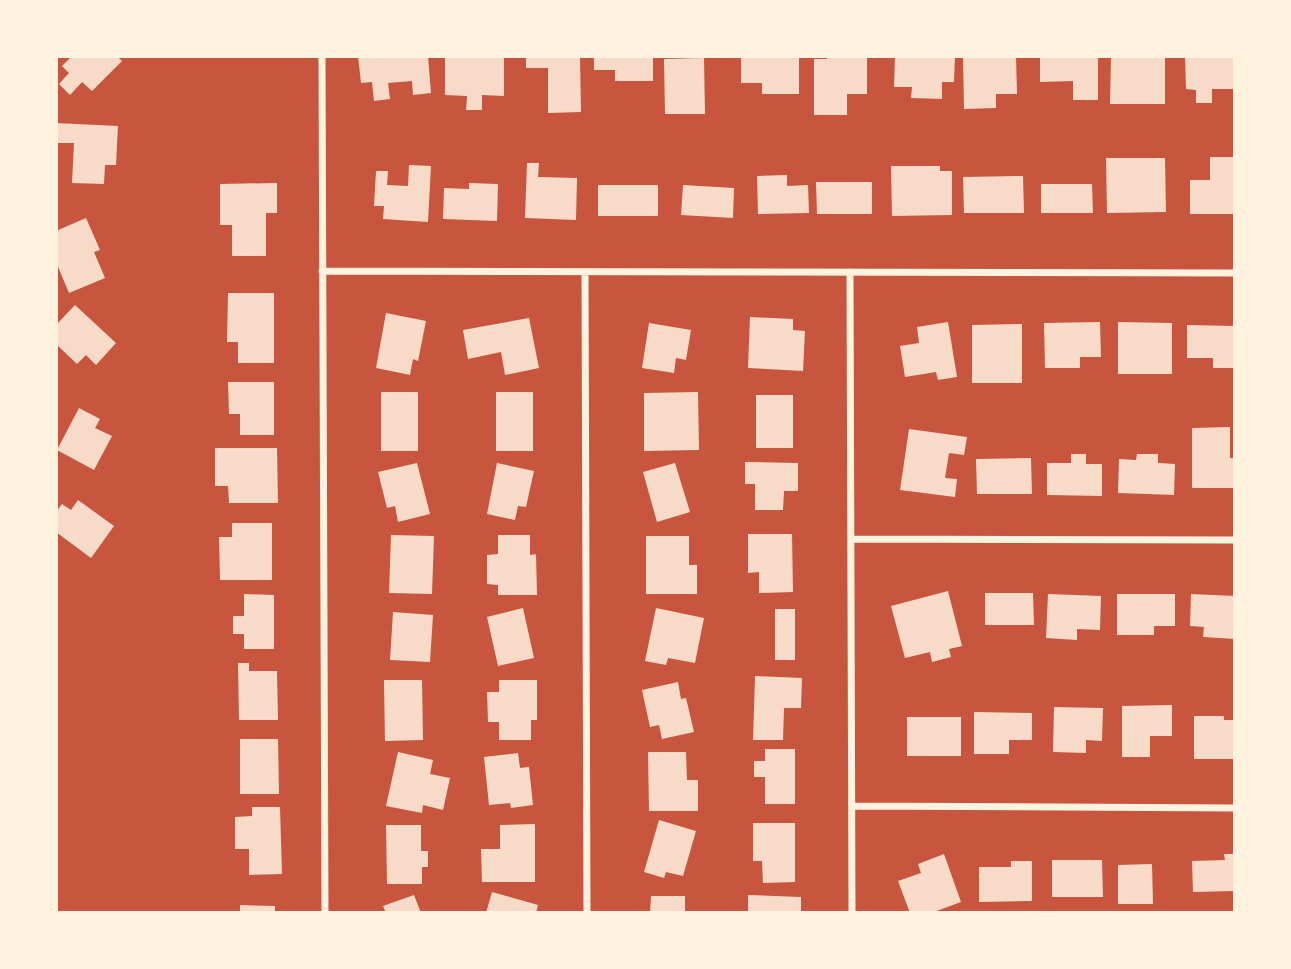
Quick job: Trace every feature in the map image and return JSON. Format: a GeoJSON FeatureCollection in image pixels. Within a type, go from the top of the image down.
{"type":"FeatureCollection","features":[{"type":"Feature","properties":{"kind":"street"},"geometry":{"type":"LineString","coordinates":[[322,56],[325,913]]}},
{"type":"Feature","properties":{"kind":"street"},"geometry":{"type":"LineString","coordinates":[[322,271],[1235,273]]}},
{"type":"Feature","properties":{"kind":"street"},"geometry":{"type":"LineString","coordinates":[[585,272],[587,913]]}},
{"type":"Feature","properties":{"kind":"street"},"geometry":{"type":"LineString","coordinates":[[850,272],[852,913]]}},
{"type":"Feature","properties":{"kind":"street"},"geometry":{"type":"LineString","coordinates":[[852,539],[1235,540]]}},
{"type":"Feature","properties":{"kind":"street"},"geometry":{"type":"LineString","coordinates":[[853,806],[1235,807]]}},
{"type":"Feature","properties":{"kind":"building"},"geometry":{"type":"Polygon","coordinates":[[[72,56],[117,56],[122,61],[92,91],[82,82],[70,95],[59,84],[69,73],[62,66],[72,56]]]}},
{"type":"Feature","properties":{"kind":"building"},"geometry":{"type":"Polygon","coordinates":[[[358,56],[428,56],[431,93],[413,95],[412,81],[388,83],[390,99],[374,101],[372,82],[361,83],[358,56]]]}},
{"type":"Feature","properties":{"kind":"building"},"geometry":{"type":"Polygon","coordinates":[[[445,56],[504,56],[504,96],[482,95],[482,110],[466,110],[467,96],[445,95],[445,56]]]}},
{"type":"Feature","properties":{"kind":"building"},"geometry":{"type":"Polygon","coordinates":[[[526,56],[580,56],[581,112],[548,113],[548,68],[526,68],[526,56]]]}},
{"type":"Feature","properties":{"kind":"building"},"geometry":{"type":"Polygon","coordinates":[[[594,56],[653,56],[653,81],[615,81],[615,70],[594,70],[594,56]]]}},
{"type":"Feature","properties":{"kind":"building"},"geometry":{"type":"Polygon","coordinates":[[[741,56],[799,56],[799,94],[762,94],[762,83],[741,83],[741,56]]]}},
{"type":"Feature","properties":{"kind":"building"},"geometry":{"type":"Polygon","coordinates":[[[827,56],[867,56],[867,94],[847,94],[847,115],[814,115],[814,59],[827,59],[827,56]]]}},
{"type":"Feature","properties":{"kind":"building"},"geometry":{"type":"Polygon","coordinates":[[[895,56],[955,56],[954,82],[942,82],[942,99],[911,98],[912,87],[894,87],[895,56]]]}},
{"type":"Feature","properties":{"kind":"building"},"geometry":{"type":"Polygon","coordinates":[[[963,56],[1016,56],[1017,94],[996,94],[996,108],[964,109],[963,56]]]}},
{"type":"Feature","properties":{"kind":"building"},"geometry":{"type":"Polygon","coordinates":[[[1040,56],[1098,56],[1098,100],[1073,100],[1073,81],[1040,82],[1040,56]]]}},
{"type":"Feature","properties":{"kind":"building"},"geometry":{"type":"Polygon","coordinates":[[[1111,56],[1165,56],[1165,104],[1110,104],[1111,56]]]}},
{"type":"Feature","properties":{"kind":"building"},"geometry":{"type":"Polygon","coordinates":[[[1185,56],[1235,56],[1235,89],[1212,89],[1212,103],[1196,103],[1196,90],[1186,89],[1185,56]]]}},
{"type":"Feature","properties":{"kind":"building"},"geometry":{"type":"Polygon","coordinates":[[[704,58],[705,114],[665,114],[664,59],[704,58]]]}},
{"type":"Feature","properties":{"kind":"building"},"geometry":{"type":"Polygon","coordinates":[[[56,123],[118,126],[116,165],[105,165],[104,184],[72,183],[74,143],[56,143],[56,123]]]}},
{"type":"Feature","properties":{"kind":"building"},"geometry":{"type":"Polygon","coordinates":[[[1210,157],[1235,157],[1235,214],[1190,214],[1190,180],[1210,180],[1210,157]]]}},
{"type":"Feature","properties":{"kind":"building"},"geometry":{"type":"Polygon","coordinates":[[[1106,158],[1165,158],[1166,212],[1107,213],[1106,158]]]}},
{"type":"Feature","properties":{"kind":"building"},"geometry":{"type":"Polygon","coordinates":[[[527,163],[539,163],[538,177],[577,178],[576,220],[525,218],[527,163]]]}},
{"type":"Feature","properties":{"kind":"building"},"geometry":{"type":"Polygon","coordinates":[[[409,165],[431,166],[428,222],[383,219],[384,206],[374,206],[376,171],[388,171],[387,185],[408,186],[409,165]]]}},
{"type":"Feature","properties":{"kind":"building"},"geometry":{"type":"Polygon","coordinates":[[[891,166],[940,166],[940,171],[952,171],[952,215],[892,216],[891,166]]]}},
{"type":"Feature","properties":{"kind":"building"},"geometry":{"type":"Polygon","coordinates":[[[787,175],[787,186],[808,185],[809,213],[758,214],[757,176],[787,175]]]}},
{"type":"Feature","properties":{"kind":"building"},"geometry":{"type":"Polygon","coordinates":[[[1023,176],[1024,213],[964,213],[963,177],[1023,176]]]}},
{"type":"Feature","properties":{"kind":"building"},"geometry":{"type":"Polygon","coordinates":[[[816,182],[872,182],[872,214],[817,214],[816,182]]]}},
{"type":"Feature","properties":{"kind":"building"},"geometry":{"type":"Polygon","coordinates":[[[277,183],[277,213],[266,213],[266,256],[232,256],[232,225],[220,225],[220,184],[277,183]]]}},
{"type":"Feature","properties":{"kind":"building"},"geometry":{"type":"Polygon","coordinates":[[[469,183],[498,184],[497,221],[443,219],[444,188],[469,189],[469,183]]]}},
{"type":"Feature","properties":{"kind":"building"},"geometry":{"type":"Polygon","coordinates":[[[1041,184],[1092,184],[1093,213],[1041,213],[1041,184]]]}},
{"type":"Feature","properties":{"kind":"building"},"geometry":{"type":"Polygon","coordinates":[[[598,185],[658,185],[658,216],[598,216],[598,185]]]}},
{"type":"Feature","properties":{"kind":"building"},"geometry":{"type":"Polygon","coordinates":[[[683,185],[734,188],[733,218],[681,215],[683,185]]]}},
{"type":"Feature","properties":{"kind":"building"},"geometry":{"type":"Polygon","coordinates":[[[86,218],[100,250],[94,252],[105,278],[69,293],[56,262],[56,231],[86,218]]]}},
{"type":"Feature","properties":{"kind":"building"},"geometry":{"type":"Polygon","coordinates":[[[228,293],[274,293],[274,363],[238,363],[238,342],[227,342],[228,293]]]}},
{"type":"Feature","properties":{"kind":"building"},"geometry":{"type":"Polygon","coordinates":[[[75,305],[116,343],[96,365],[86,355],[77,364],[56,344],[56,325],[75,305]]]}},
{"type":"Feature","properties":{"kind":"building"},"geometry":{"type":"Polygon","coordinates":[[[386,313],[426,321],[418,361],[413,359],[410,375],[376,368],[386,313]]]}},
{"type":"Feature","properties":{"kind":"building"},"geometry":{"type":"Polygon","coordinates":[[[750,317],[793,319],[793,330],[805,331],[803,371],[748,368],[750,317]]]}},
{"type":"Feature","properties":{"kind":"building"},"geometry":{"type":"Polygon","coordinates":[[[529,318],[539,368],[505,375],[501,352],[468,359],[463,330],[529,318]]]}},
{"type":"Feature","properties":{"kind":"building"},"geometry":{"type":"Polygon","coordinates":[[[948,322],[957,377],[938,380],[936,372],[905,377],[900,346],[919,343],[917,327],[948,322]]]}},
{"type":"Feature","properties":{"kind":"building"},"geometry":{"type":"Polygon","coordinates":[[[1100,322],[1101,357],[1080,357],[1080,368],[1045,368],[1044,323],[1100,322]]]}},
{"type":"Feature","properties":{"kind":"building"},"geometry":{"type":"Polygon","coordinates":[[[1118,322],[1172,323],[1172,374],[1118,374],[1118,322]]]}},
{"type":"Feature","properties":{"kind":"building"},"geometry":{"type":"Polygon","coordinates":[[[649,323],[691,330],[686,360],[676,358],[674,373],[642,368],[649,323]]]}},
{"type":"Feature","properties":{"kind":"building"},"geometry":{"type":"Polygon","coordinates":[[[1022,324],[1022,383],[972,383],[972,325],[1022,324]]]}},
{"type":"Feature","properties":{"kind":"building"},"geometry":{"type":"Polygon","coordinates":[[[1187,325],[1235,326],[1234,368],[1213,368],[1213,358],[1187,358],[1187,325]]]}},
{"type":"Feature","properties":{"kind":"building"},"geometry":{"type":"Polygon","coordinates":[[[228,382],[274,382],[274,435],[240,435],[240,414],[229,414],[228,382]]]}},
{"type":"Feature","properties":{"kind":"building"},"geometry":{"type":"Polygon","coordinates":[[[381,392],[418,392],[418,451],[381,451],[381,392]]]}},
{"type":"Feature","properties":{"kind":"building"},"geometry":{"type":"Polygon","coordinates":[[[496,392],[533,392],[533,451],[496,451],[496,392]]]}},
{"type":"Feature","properties":{"kind":"building"},"geometry":{"type":"Polygon","coordinates":[[[698,392],[699,450],[644,451],[644,393],[698,392]]]}},
{"type":"Feature","properties":{"kind":"building"},"geometry":{"type":"Polygon","coordinates":[[[756,395],[793,395],[793,448],[756,448],[756,395]]]}},
{"type":"Feature","properties":{"kind":"building"},"geometry":{"type":"Polygon","coordinates":[[[79,408],[100,419],[95,428],[112,436],[94,470],[57,450],[79,408]]]}},
{"type":"Feature","properties":{"kind":"building"},"geometry":{"type":"Polygon","coordinates":[[[1230,427],[1230,458],[1235,458],[1235,488],[1192,488],[1192,428],[1230,427]]]}},
{"type":"Feature","properties":{"kind":"building"},"geometry":{"type":"Polygon","coordinates":[[[909,429],[967,437],[964,455],[949,453],[945,478],[957,479],[955,497],[900,490],[909,429]]]}},
{"type":"Feature","properties":{"kind":"building"},"geometry":{"type":"Polygon","coordinates":[[[215,448],[277,448],[278,503],[229,503],[228,486],[215,486],[215,448]]]}},
{"type":"Feature","properties":{"kind":"building"},"geometry":{"type":"Polygon","coordinates":[[[1071,454],[1086,454],[1086,464],[1102,464],[1102,496],[1047,495],[1047,463],[1071,463],[1071,454]]]}},
{"type":"Feature","properties":{"kind":"building"},"geometry":{"type":"Polygon","coordinates":[[[1137,454],[1158,454],[1158,463],[1175,464],[1174,495],[1118,493],[1119,459],[1136,460],[1137,454]]]}},
{"type":"Feature","properties":{"kind":"building"},"geometry":{"type":"Polygon","coordinates":[[[1031,458],[1032,494],[977,494],[976,459],[1031,458]]]}},
{"type":"Feature","properties":{"kind":"building"},"geometry":{"type":"Polygon","coordinates":[[[745,462],[798,463],[798,491],[784,491],[783,510],[755,510],[755,484],[745,484],[745,462]]]}},
{"type":"Feature","properties":{"kind":"building"},"geometry":{"type":"Polygon","coordinates":[[[417,463],[430,514],[398,522],[395,506],[387,508],[378,472],[417,463]]]}},
{"type":"Feature","properties":{"kind":"building"},"geometry":{"type":"Polygon","coordinates":[[[497,463],[534,471],[526,507],[518,506],[515,520],[487,514],[497,463]]]}},
{"type":"Feature","properties":{"kind":"building"},"geometry":{"type":"Polygon","coordinates":[[[675,463],[690,512],[657,522],[643,472],[675,463]]]}},
{"type":"Feature","properties":{"kind":"building"},"geometry":{"type":"Polygon","coordinates":[[[78,500],[114,526],[91,558],[56,532],[56,512],[62,504],[71,510],[78,500]]]}},
{"type":"Feature","properties":{"kind":"building"},"geometry":{"type":"Polygon","coordinates":[[[232,523],[272,523],[272,580],[220,580],[219,537],[232,537],[232,523]]]}},
{"type":"Feature","properties":{"kind":"building"},"geometry":{"type":"Polygon","coordinates":[[[748,534],[792,534],[793,592],[759,593],[759,572],[748,573],[748,534]]]}},
{"type":"Feature","properties":{"kind":"building"},"geometry":{"type":"Polygon","coordinates":[[[391,535],[434,536],[432,594],[389,593],[391,535]]]}},
{"type":"Feature","properties":{"kind":"building"},"geometry":{"type":"Polygon","coordinates":[[[498,535],[530,535],[530,555],[536,554],[537,595],[498,595],[498,585],[487,584],[487,555],[498,554],[498,535]]]}},
{"type":"Feature","properties":{"kind":"building"},"geometry":{"type":"Polygon","coordinates":[[[646,536],[689,536],[689,565],[697,565],[697,594],[646,594],[646,536]]]}},
{"type":"Feature","properties":{"kind":"building"},"geometry":{"type":"Polygon","coordinates":[[[948,591],[962,646],[949,649],[951,657],[932,662],[930,652],[905,658],[891,606],[948,591]]]}},
{"type":"Feature","properties":{"kind":"building"},"geometry":{"type":"Polygon","coordinates":[[[985,593],[1033,593],[1034,625],[985,625],[985,593]]]}},
{"type":"Feature","properties":{"kind":"building"},"geometry":{"type":"Polygon","coordinates":[[[244,594],[274,595],[274,649],[244,649],[244,634],[233,634],[233,616],[244,616],[244,594]]]}},
{"type":"Feature","properties":{"kind":"building"},"geometry":{"type":"Polygon","coordinates":[[[1048,594],[1101,596],[1100,630],[1077,629],[1077,640],[1046,638],[1048,594]]]}},
{"type":"Feature","properties":{"kind":"building"},"geometry":{"type":"Polygon","coordinates":[[[1117,594],[1175,594],[1175,626],[1154,626],[1154,635],[1117,635],[1117,594]]]}},
{"type":"Feature","properties":{"kind":"building"},"geometry":{"type":"Polygon","coordinates":[[[1191,594],[1235,596],[1235,639],[1203,637],[1204,627],[1190,626],[1191,594]]]}},
{"type":"Feature","properties":{"kind":"building"},"geometry":{"type":"Polygon","coordinates":[[[523,608],[534,658],[498,666],[487,617],[523,608]]]}},
{"type":"Feature","properties":{"kind":"building"},"geometry":{"type":"Polygon","coordinates":[[[656,608],[704,618],[695,663],[668,658],[666,665],[645,661],[656,608]]]}},
{"type":"Feature","properties":{"kind":"building"},"geometry":{"type":"Polygon","coordinates":[[[775,609],[795,609],[795,660],[775,660],[775,609]]]}},
{"type":"Feature","properties":{"kind":"building"},"geometry":{"type":"Polygon","coordinates":[[[393,612],[433,615],[430,662],[390,660],[393,612]]]}},
{"type":"Feature","properties":{"kind":"building"},"geometry":{"type":"Polygon","coordinates":[[[238,663],[249,663],[249,671],[277,671],[278,720],[239,720],[238,663]]]}},
{"type":"Feature","properties":{"kind":"building"},"geometry":{"type":"Polygon","coordinates":[[[755,676],[802,678],[801,708],[784,708],[783,740],[753,740],[755,676]]]}},
{"type":"Feature","properties":{"kind":"building"},"geometry":{"type":"Polygon","coordinates":[[[384,680],[422,680],[423,740],[385,741],[384,680]]]}},
{"type":"Feature","properties":{"kind":"building"},"geometry":{"type":"Polygon","coordinates":[[[499,680],[537,680],[537,720],[531,720],[531,740],[499,740],[499,722],[488,722],[487,692],[499,692],[499,680]]]}},
{"type":"Feature","properties":{"kind":"building"},"geometry":{"type":"Polygon","coordinates":[[[678,682],[681,699],[686,698],[694,732],[662,739],[659,725],[650,727],[642,690],[678,682]]]}},
{"type":"Feature","properties":{"kind":"building"},"geometry":{"type":"Polygon","coordinates":[[[1172,705],[1172,736],[1150,736],[1150,757],[1122,757],[1122,706],[1172,705]]]}},
{"type":"Feature","properties":{"kind":"building"},"geometry":{"type":"Polygon","coordinates":[[[1054,707],[1103,708],[1102,741],[1086,740],[1086,753],[1053,752],[1054,707]]]}},
{"type":"Feature","properties":{"kind":"building"},"geometry":{"type":"Polygon","coordinates":[[[974,712],[1032,713],[1032,740],[1009,740],[1009,754],[974,754],[974,712]]]}},
{"type":"Feature","properties":{"kind":"building"},"geometry":{"type":"Polygon","coordinates":[[[1194,716],[1224,716],[1224,720],[1235,720],[1235,759],[1194,759],[1194,716]]]}},
{"type":"Feature","properties":{"kind":"building"},"geometry":{"type":"Polygon","coordinates":[[[907,717],[961,717],[961,756],[907,756],[907,717]]]}},
{"type":"Feature","properties":{"kind":"building"},"geometry":{"type":"Polygon","coordinates":[[[240,739],[278,739],[279,794],[240,794],[240,739]]]}},
{"type":"Feature","properties":{"kind":"building"},"geometry":{"type":"Polygon","coordinates":[[[765,749],[795,749],[795,804],[765,804],[765,777],[754,777],[754,761],[765,761],[765,749]]]}},
{"type":"Feature","properties":{"kind":"building"},"geometry":{"type":"Polygon","coordinates":[[[398,752],[433,760],[430,774],[450,778],[443,810],[423,805],[422,813],[386,806],[398,752]]]}},
{"type":"Feature","properties":{"kind":"building"},"geometry":{"type":"Polygon","coordinates":[[[648,752],[686,752],[687,780],[698,780],[698,811],[649,811],[648,752]]]}},
{"type":"Feature","properties":{"kind":"building"},"geometry":{"type":"Polygon","coordinates":[[[518,753],[520,768],[529,767],[533,805],[511,808],[510,803],[489,805],[484,757],[518,753]]]}},
{"type":"Feature","properties":{"kind":"building"},"geometry":{"type":"Polygon","coordinates":[[[252,807],[280,807],[282,874],[249,875],[249,849],[235,849],[235,817],[252,816],[252,807]]]}},
{"type":"Feature","properties":{"kind":"building"},"geometry":{"type":"Polygon","coordinates":[[[659,820],[696,831],[683,876],[666,872],[664,878],[644,872],[659,820]]]}},
{"type":"Feature","properties":{"kind":"building"},"geometry":{"type":"Polygon","coordinates":[[[753,823],[795,823],[795,882],[763,883],[762,861],[753,861],[753,823]]]}},
{"type":"Feature","properties":{"kind":"building"},"geometry":{"type":"Polygon","coordinates":[[[535,824],[535,882],[482,882],[481,849],[500,849],[500,825],[535,824]]]}},
{"type":"Feature","properties":{"kind":"building"},"geometry":{"type":"Polygon","coordinates":[[[386,825],[421,825],[421,851],[428,851],[428,867],[422,867],[422,884],[387,884],[386,825]]]}},
{"type":"Feature","properties":{"kind":"building"},"geometry":{"type":"Polygon","coordinates":[[[944,854],[961,902],[931,913],[910,913],[898,881],[921,873],[918,864],[944,854]]]}},
{"type":"Feature","properties":{"kind":"building"},"geometry":{"type":"Polygon","coordinates":[[[1224,854],[1235,854],[1235,891],[1193,892],[1192,861],[1225,860],[1224,854]]]}},
{"type":"Feature","properties":{"kind":"building"},"geometry":{"type":"Polygon","coordinates":[[[1052,860],[1102,860],[1103,897],[1052,897],[1052,860]]]}},
{"type":"Feature","properties":{"kind":"building"},"geometry":{"type":"Polygon","coordinates":[[[1011,861],[1032,861],[1032,901],[979,902],[979,867],[1011,867],[1011,861]]]}},
{"type":"Feature","properties":{"kind":"building"},"geometry":{"type":"Polygon","coordinates":[[[1152,864],[1153,904],[1118,904],[1118,865],[1152,864]]]}},
{"type":"Feature","properties":{"kind":"building"},"geometry":{"type":"Polygon","coordinates":[[[492,892],[538,905],[536,913],[486,913],[492,892]]]}},
{"type":"Feature","properties":{"kind":"building"},"geometry":{"type":"Polygon","coordinates":[[[414,895],[421,913],[386,913],[383,906],[414,895]]]}},
{"type":"Feature","properties":{"kind":"building"},"geometry":{"type":"Polygon","coordinates":[[[748,895],[801,897],[801,913],[748,913],[748,895]]]}},
{"type":"Feature","properties":{"kind":"building"},"geometry":{"type":"Polygon","coordinates":[[[651,896],[685,896],[685,913],[650,913],[651,896]]]}},
{"type":"Feature","properties":{"kind":"building"},"geometry":{"type":"Polygon","coordinates":[[[240,905],[275,906],[275,913],[240,913],[240,905]]]}}]}
